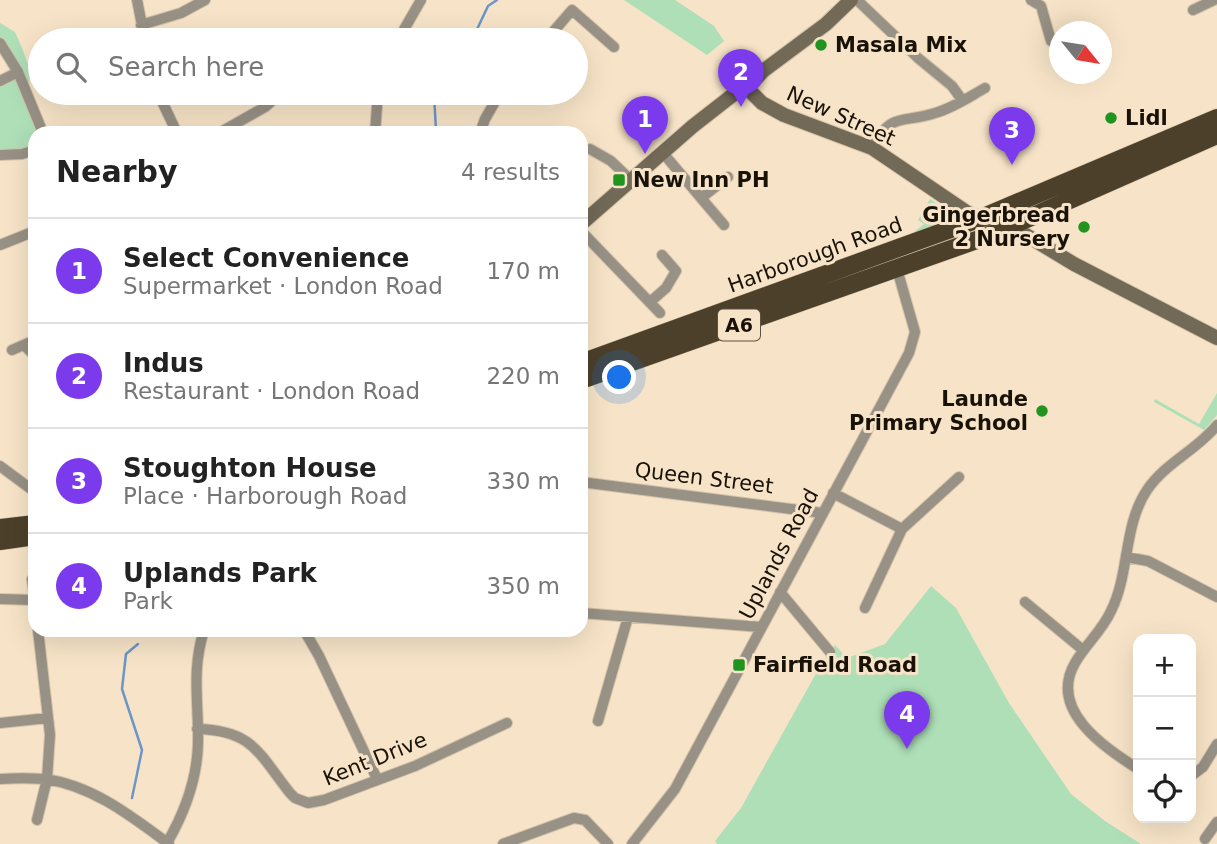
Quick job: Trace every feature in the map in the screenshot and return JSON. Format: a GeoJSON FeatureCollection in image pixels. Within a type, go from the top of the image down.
{"type":"FeatureCollection","features":[{"type":"Feature","properties":{"kind":"highway","name":"A6"},"geometry":{"type":"LineString","coordinates":[[995,223],[1084,169],[1217,118]]}},
{"type":"Feature","properties":{"kind":"highway","name":"A6"},"geometry":{"type":"LineString","coordinates":[[779,292],[784,294],[897,258],[1122,174],[1133,174],[1217,135]]}},
{"type":"Feature","properties":{"kind":"highway"},"geometry":{"type":"LineString","coordinates":[[1084,169],[1088,178],[1092,178],[1156,156],[1184,150]]}},
{"type":"Feature","properties":{"kind":"highway","name":"Harborough Road"},"geometry":{"type":"LineString","coordinates":[[588,360],[779,292],[897,258]]}},
{"type":"Feature","properties":{"kind":"highway","name":"Harborough Road"},"geometry":{"type":"LineString","coordinates":[[588,377],[897,258]]}},
{"type":"Feature","properties":{"kind":"highway"},"geometry":{"type":"LineString","coordinates":[[0,528],[28,525]]}},
{"type":"Feature","properties":{"kind":"highway"},"geometry":{"type":"LineString","coordinates":[[0,541],[28,537]]}},
{"type":"Feature","properties":{"kind":"main road"},"geometry":{"type":"LineString","coordinates":[[588,218],[714,109],[747,88],[763,71],[826,24],[851,0]]}},
{"type":"Feature","properties":{"kind":"main road","name":"New Street"},"geometry":{"type":"LineString","coordinates":[[747,88],[762,103],[784,115],[872,148],[968,213],[1026,235],[1074,264],[1217,338]]}},
{"type":"Feature","properties":{"kind":"street"},"geometry":{"type":"LineString","coordinates":[[137,0],[142,28]]}},
{"type":"Feature","properties":{"kind":"street"},"geometry":{"type":"LineString","coordinates":[[141,25],[181,13],[205,0]]}},
{"type":"Feature","properties":{"kind":"street"},"geometry":{"type":"LineString","coordinates":[[405,28],[421,0]]}},
{"type":"Feature","properties":{"kind":"street"},"geometry":{"type":"LineString","coordinates":[[856,0],[952,86],[962,100]]}},
{"type":"Feature","properties":{"kind":"street"},"geometry":{"type":"LineString","coordinates":[[1031,0],[1041,6],[1049,34]]}},
{"type":"Feature","properties":{"kind":"street"},"geometry":{"type":"LineString","coordinates":[[1193,10],[1214,0]]}},
{"type":"Feature","properties":{"kind":"street"},"geometry":{"type":"LineString","coordinates":[[556,28],[572,10],[614,47]]}},
{"type":"Feature","properties":{"kind":"street"},"geometry":{"type":"LineString","coordinates":[[0,43],[18,72],[28,96]]}},
{"type":"Feature","properties":{"kind":"street"},"geometry":{"type":"LineString","coordinates":[[0,81],[18,72]]}},
{"type":"Feature","properties":{"kind":"street"},"geometry":{"type":"LineString","coordinates":[[872,148],[882,130],[890,123],[938,113],[985,88]]}},
{"type":"Feature","properties":{"kind":"street"},"geometry":{"type":"LineString","coordinates":[[32,105],[40,126]]}},
{"type":"Feature","properties":{"kind":"street"},"geometry":{"type":"LineString","coordinates":[[164,105],[174,126]]}},
{"type":"Feature","properties":{"kind":"street"},"geometry":{"type":"LineString","coordinates":[[231,126],[267,105]]}},
{"type":"Feature","properties":{"kind":"street"},"geometry":{"type":"LineString","coordinates":[[376,126],[377,105]]}},
{"type":"Feature","properties":{"kind":"street"},"geometry":{"type":"LineString","coordinates":[[483,126],[493,105]]}},
{"type":"Feature","properties":{"kind":"street"},"geometry":{"type":"LineString","coordinates":[[590,149],[611,161],[631,180]]}},
{"type":"Feature","properties":{"kind":"street"},"geometry":{"type":"LineString","coordinates":[[0,155],[28,152]]}},
{"type":"Feature","properties":{"kind":"street"},"geometry":{"type":"LineString","coordinates":[[663,153],[724,225]]}},
{"type":"Feature","properties":{"kind":"street"},"geometry":{"type":"LineString","coordinates":[[701,198],[728,177]]}},
{"type":"Feature","properties":{"kind":"street"},"geometry":{"type":"LineString","coordinates":[[0,245],[28,234]]}},
{"type":"Feature","properties":{"kind":"street"},"geometry":{"type":"LineString","coordinates":[[588,238],[660,313]]}},
{"type":"Feature","properties":{"kind":"street"},"geometry":{"type":"LineString","coordinates":[[650,302],[666,288],[676,271],[662,255]]}},
{"type":"Feature","properties":{"kind":"street","name":"Uplands Road"},"geometry":{"type":"LineString","coordinates":[[632,844],[675,789],[915,339],[897,258]]}},
{"type":"Feature","properties":{"kind":"street"},"geometry":{"type":"LineString","coordinates":[[12,350],[28,343]]}},
{"type":"Feature","properties":{"kind":"street"},"geometry":{"type":"LineString","coordinates":[[24,345],[28,349]]}},
{"type":"Feature","properties":{"kind":"street"},"geometry":{"type":"LineString","coordinates":[[1133,765],[1088,732],[1070,706],[1067,684],[1073,666],[1083,650],[1095,639],[1112,611],[1121,584],[1132,519],[1147,490],[1168,466],[1207,437],[1217,425]]}},
{"type":"Feature","properties":{"kind":"street"},"geometry":{"type":"LineString","coordinates":[[0,466],[28,487]]}},
{"type":"Feature","properties":{"kind":"street"},"geometry":{"type":"LineString","coordinates":[[865,608],[902,529],[959,477]]}},
{"type":"Feature","properties":{"kind":"street","name":"Queen Street"},"geometry":{"type":"LineString","coordinates":[[588,483],[822,513]]}},
{"type":"Feature","properties":{"kind":"street"},"geometry":{"type":"LineString","coordinates":[[833,493],[902,529]]}},
{"type":"Feature","properties":{"kind":"street"},"geometry":{"type":"LineString","coordinates":[[1126,557],[1148,561],[1217,597]]}},
{"type":"Feature","properties":{"kind":"street"},"geometry":{"type":"LineString","coordinates":[[780,592],[830,652]]}},
{"type":"Feature","properties":{"kind":"street"},"geometry":{"type":"LineString","coordinates":[[0,599],[28,601]]}},
{"type":"Feature","properties":{"kind":"street"},"geometry":{"type":"LineString","coordinates":[[1025,602],[1083,650]]}},
{"type":"Feature","properties":{"kind":"street"},"geometry":{"type":"LineString","coordinates":[[588,614],[761,627]]}},
{"type":"Feature","properties":{"kind":"street"},"geometry":{"type":"LineString","coordinates":[[598,721],[628,617]]}},
{"type":"Feature","properties":{"kind":"street"},"geometry":{"type":"LineString","coordinates":[[37,820],[47,779],[50,735],[39,637]]}},
{"type":"Feature","properties":{"kind":"street"},"geometry":{"type":"LineString","coordinates":[[0,779],[47,779],[95,795],[114,804],[168,843],[179,823],[193,781],[197,729],[194,685],[202,637]]}},
{"type":"Feature","properties":{"kind":"street"},"geometry":{"type":"LineString","coordinates":[[308,637],[377,779]]}},
{"type":"Feature","properties":{"kind":"street"},"geometry":{"type":"LineString","coordinates":[[0,723],[48,718]]}},
{"type":"Feature","properties":{"kind":"street","name":"Kent Drive"},"geometry":{"type":"LineString","coordinates":[[197,729],[224,730],[247,740],[290,793],[308,803],[324,800],[415,766],[507,723]]}},
{"type":"Feature","properties":{"kind":"street"},"geometry":{"type":"LineString","coordinates":[[1196,772],[1203,767],[1217,744]]}},
{"type":"Feature","properties":{"kind":"street"},"geometry":{"type":"LineString","coordinates":[[503,844],[574,818],[585,820],[608,844]]}},
{"type":"Feature","properties":{"kind":"street"},"geometry":{"type":"LineString","coordinates":[[1205,839],[1217,822]]}},
{"type":"Feature","properties":{"kind":"green space"},"geometry":{"type":"Polygon","coordinates":[[[624,0],[675,0],[714,26],[724,41],[707,55],[624,0]]]}},
{"type":"Feature","properties":{"kind":"green space"},"geometry":{"type":"Polygon","coordinates":[[[0,23],[15,32],[22,48],[28,64],[28,105],[36,105],[44,126],[28,126],[28,151],[0,155],[0,81],[18,72],[0,43],[0,23]]]}},
{"type":"Feature","properties":{"kind":"green space"},"geometry":{"type":"Polygon","coordinates":[[[930,199],[948,211],[948,222],[915,235],[914,232],[924,224],[918,220],[930,199]]]}},
{"type":"Feature","properties":{"kind":"green space"},"geometry":{"type":"Polygon","coordinates":[[[1217,393],[1217,415],[1204,430],[1154,402],[1155,399],[1199,424],[1217,393]]]}},
{"type":"Feature","properties":{"kind":"green space"},"geometry":{"type":"Polygon","coordinates":[[[931,586],[956,608],[1009,703],[1071,794],[1105,821],[1141,844],[717,844],[715,841],[741,808],[823,661],[835,645],[847,658],[885,644],[931,586]]]}},
{"type":"Feature","properties":{"kind":"waterway"},"geometry":{"type":"LineString","coordinates":[[478,28],[488,6],[497,0]]}},
{"type":"Feature","properties":{"kind":"waterway"},"geometry":{"type":"LineString","coordinates":[[435,105],[436,126]]}},
{"type":"Feature","properties":{"kind":"waterway"},"geometry":{"type":"LineString","coordinates":[[132,798],[142,750],[122,689],[126,654],[138,644]]}},
{"type":"Feature","properties":{"kind":"place","name":"Masala Mix"},"geometry":{"type":"Point","coordinates":[821,45]}},
{"type":"Feature","properties":{"kind":"place","name":"Indus"},"geometry":{"type":"Point","coordinates":[741,107]}},
{"type":"Feature","properties":{"kind":"place","name":"Lidl"},"geometry":{"type":"Point","coordinates":[1111,118]}},
{"type":"Feature","properties":{"kind":"place","name":"Select Convenience"},"geometry":{"type":"Point","coordinates":[645,154]}},
{"type":"Feature","properties":{"kind":"place","name":"Stoughton House"},"geometry":{"type":"Point","coordinates":[1012,165]}},
{"type":"Feature","properties":{"kind":"place","name":"New Inn PH"},"geometry":{"type":"Point","coordinates":[619,180]}},
{"type":"Feature","properties":{"kind":"place","name":"Gingerbread 2 Nursery"},"geometry":{"type":"Point","coordinates":[1084,227]}},
{"type":"Feature","properties":{"kind":"place","name":"Launde Primary School"},"geometry":{"type":"Point","coordinates":[1042,411]}},
{"type":"Feature","properties":{"kind":"place","name":"Fairfield Road"},"geometry":{"type":"Point","coordinates":[739,665]}},
{"type":"Feature","properties":{"kind":"place","name":"Uplands Park"},"geometry":{"type":"Point","coordinates":[907,749]}}]}
